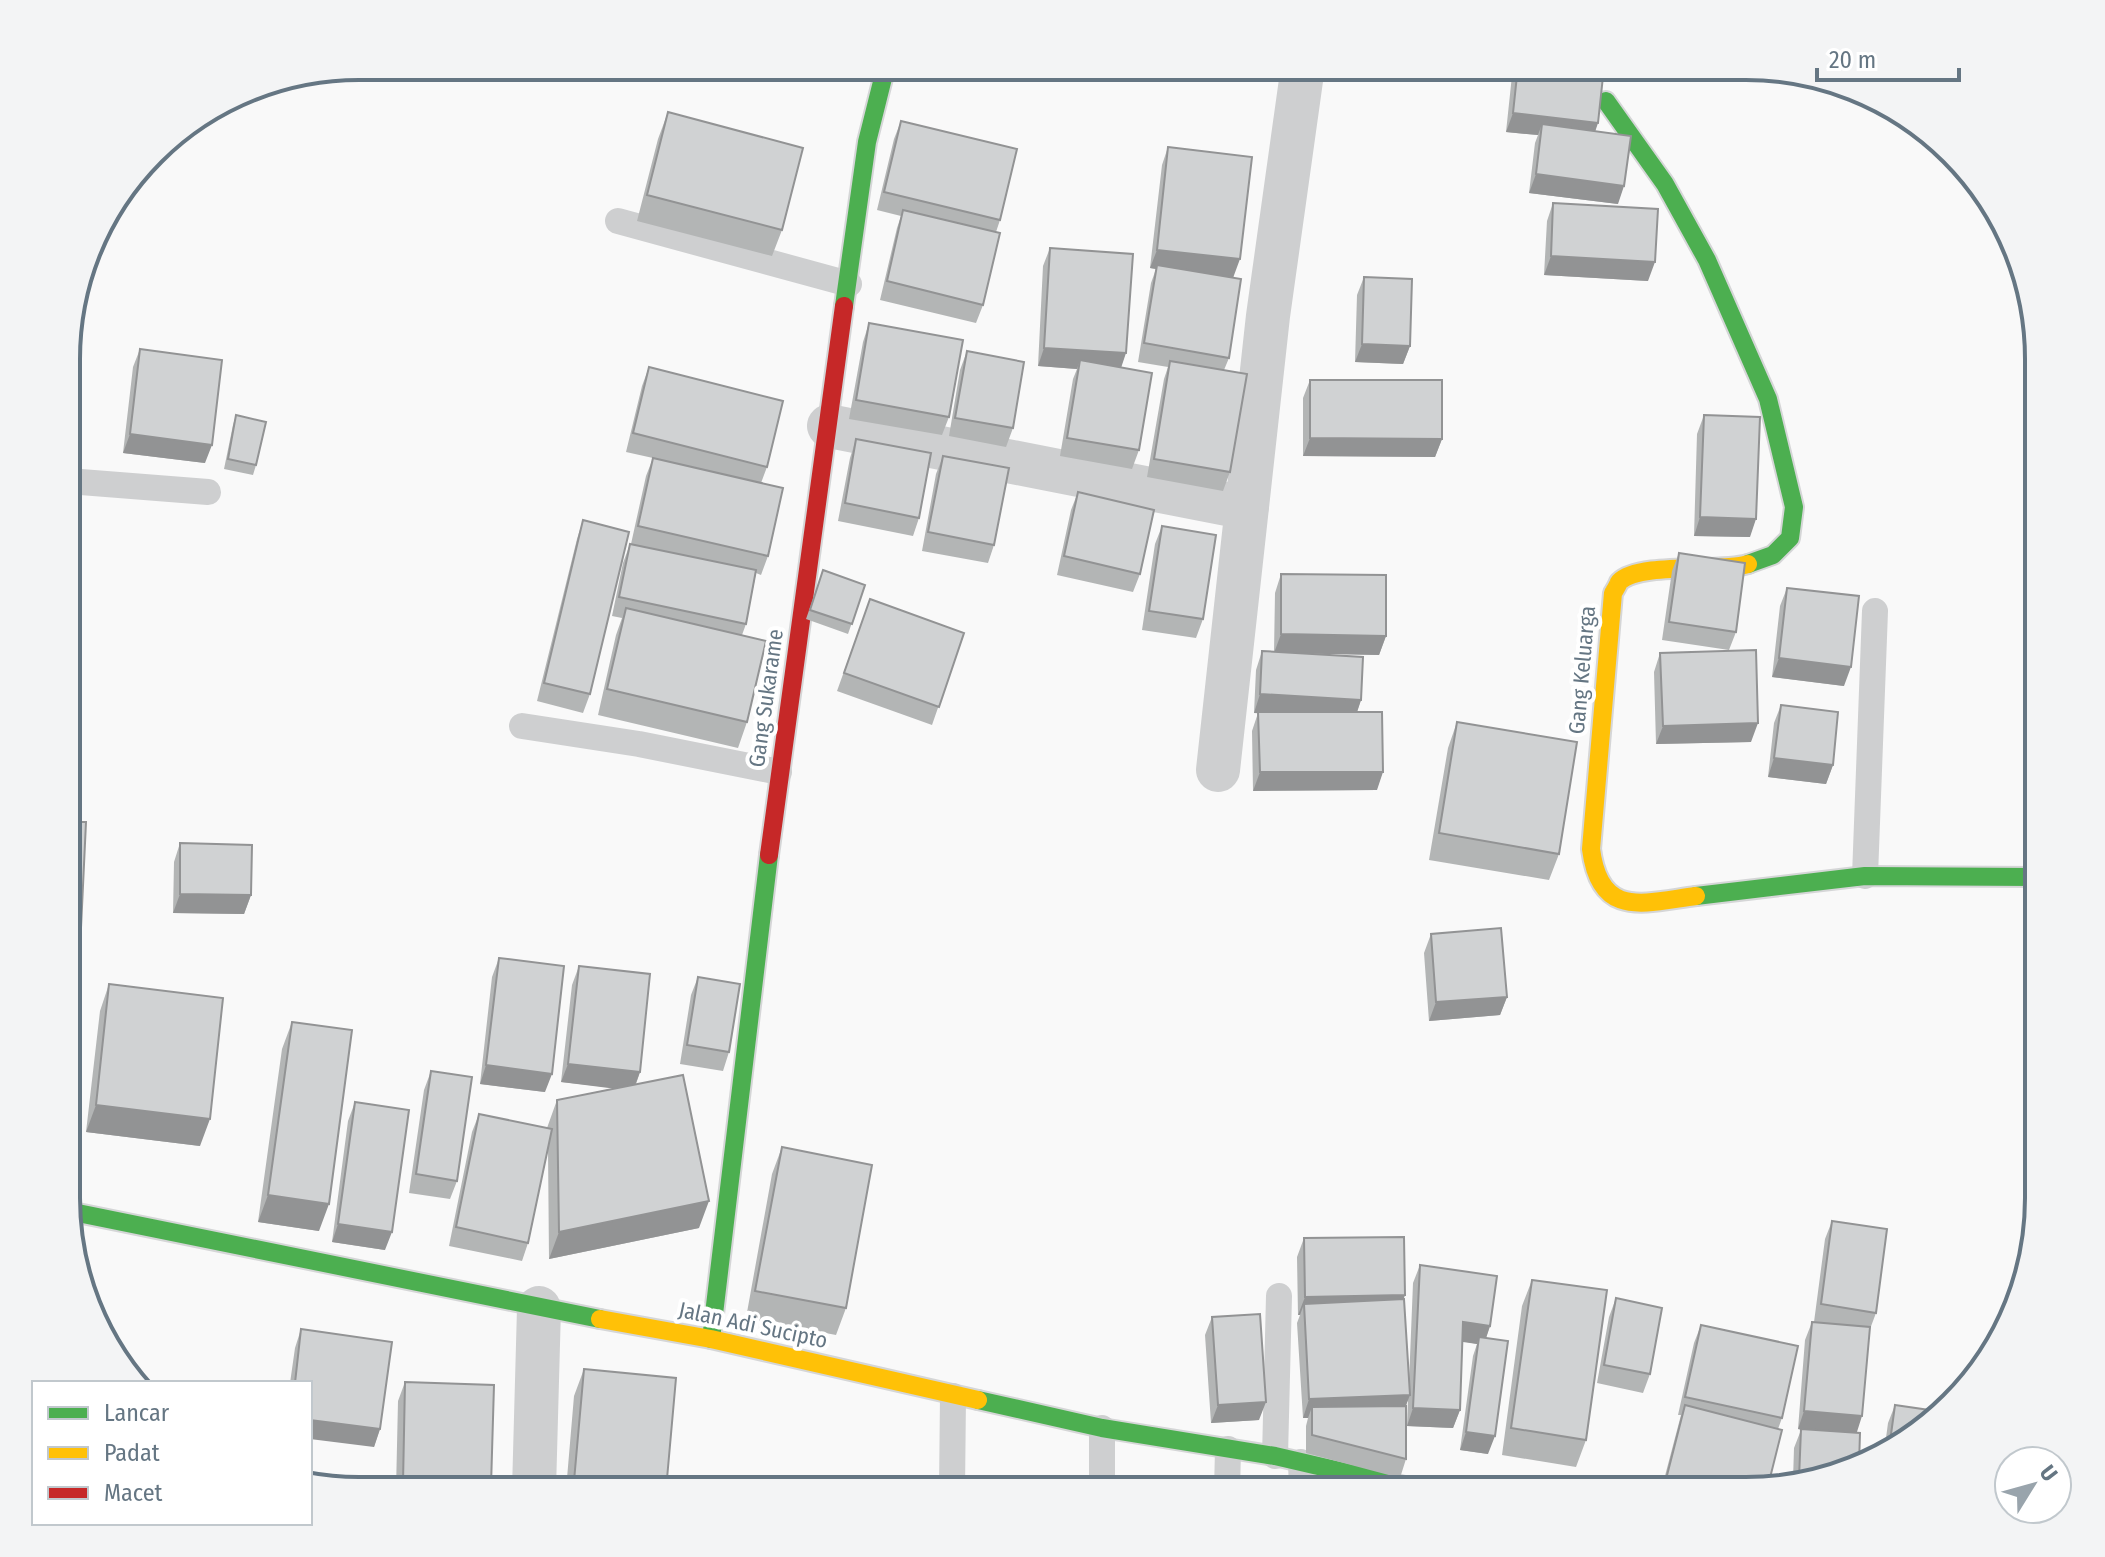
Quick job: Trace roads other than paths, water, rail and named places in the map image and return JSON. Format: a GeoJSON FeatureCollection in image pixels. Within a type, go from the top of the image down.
{"type":"FeatureCollection","features":[{"type":"Feature","properties":{"kind":"street","name":"Gang Sukarame"},"geometry":{"type":"LineString","coordinates":[[711,1339],[779,772],[867,142],[882,80]]}},
{"type":"Feature","properties":{"kind":"street"},"geometry":{"type":"LineString","coordinates":[[1218,770],[1268,316],[1301,81]]}},
{"type":"Feature","properties":{"kind":"street","name":"Gang Keluarga"},"geometry":{"type":"LineString","coordinates":[[1606,101],[1665,184],[1707,260],[1768,399],[1794,507],[1790,538],[1773,555],[1741,566],[1684,567],[1629,576],[1619,582],[1613,593],[1591,849],[1593,872],[1604,892],[1633,904],[1865,876],[2024,877]]}},
{"type":"Feature","properties":{"kind":"street"},"geometry":{"type":"LineString","coordinates":[[829,426],[1247,508]]}},
{"type":"Feature","properties":{"kind":"street","name":"Jalan Adi Sucipto"},"geometry":{"type":"LineString","coordinates":[[81,1214],[539,1308],[711,1339],[1102,1428],[1275,1456],[1364,1477]]}},
{"type":"Feature","properties":{"kind":"street"},"geometry":{"type":"LineString","coordinates":[[534,1476],[539,1308]]}},
{"type":"Feature","properties":{"kind":"lane"},"geometry":{"type":"LineString","coordinates":[[618,221],[849,284]]}},
{"type":"Feature","properties":{"kind":"lane"},"geometry":{"type":"LineString","coordinates":[[80,482],[208,492]]}},
{"type":"Feature","properties":{"kind":"lane"},"geometry":{"type":"LineString","coordinates":[[1865,876],[1875,611]]}},
{"type":"Feature","properties":{"kind":"lane"},"geometry":{"type":"LineString","coordinates":[[522,726],[639,744],[779,772]]}},
{"type":"Feature","properties":{"kind":"lane"},"geometry":{"type":"LineString","coordinates":[[1275,1456],[1279,1296]]}},
{"type":"Feature","properties":{"kind":"lane"},"geometry":{"type":"LineString","coordinates":[[952,1476],[953,1396]]}},
{"type":"Feature","properties":{"kind":"lane"},"geometry":{"type":"LineString","coordinates":[[1102,1428],[1102,1477]]}},
{"type":"Feature","properties":{"kind":"lane"},"geometry":{"type":"LineString","coordinates":[[1227,1477],[1228,1449]]}},
{"type":"Feature","properties":{"kind":"lane"},"geometry":{"type":"LineString","coordinates":[[1301,1462],[1302,1477]]}}]}
